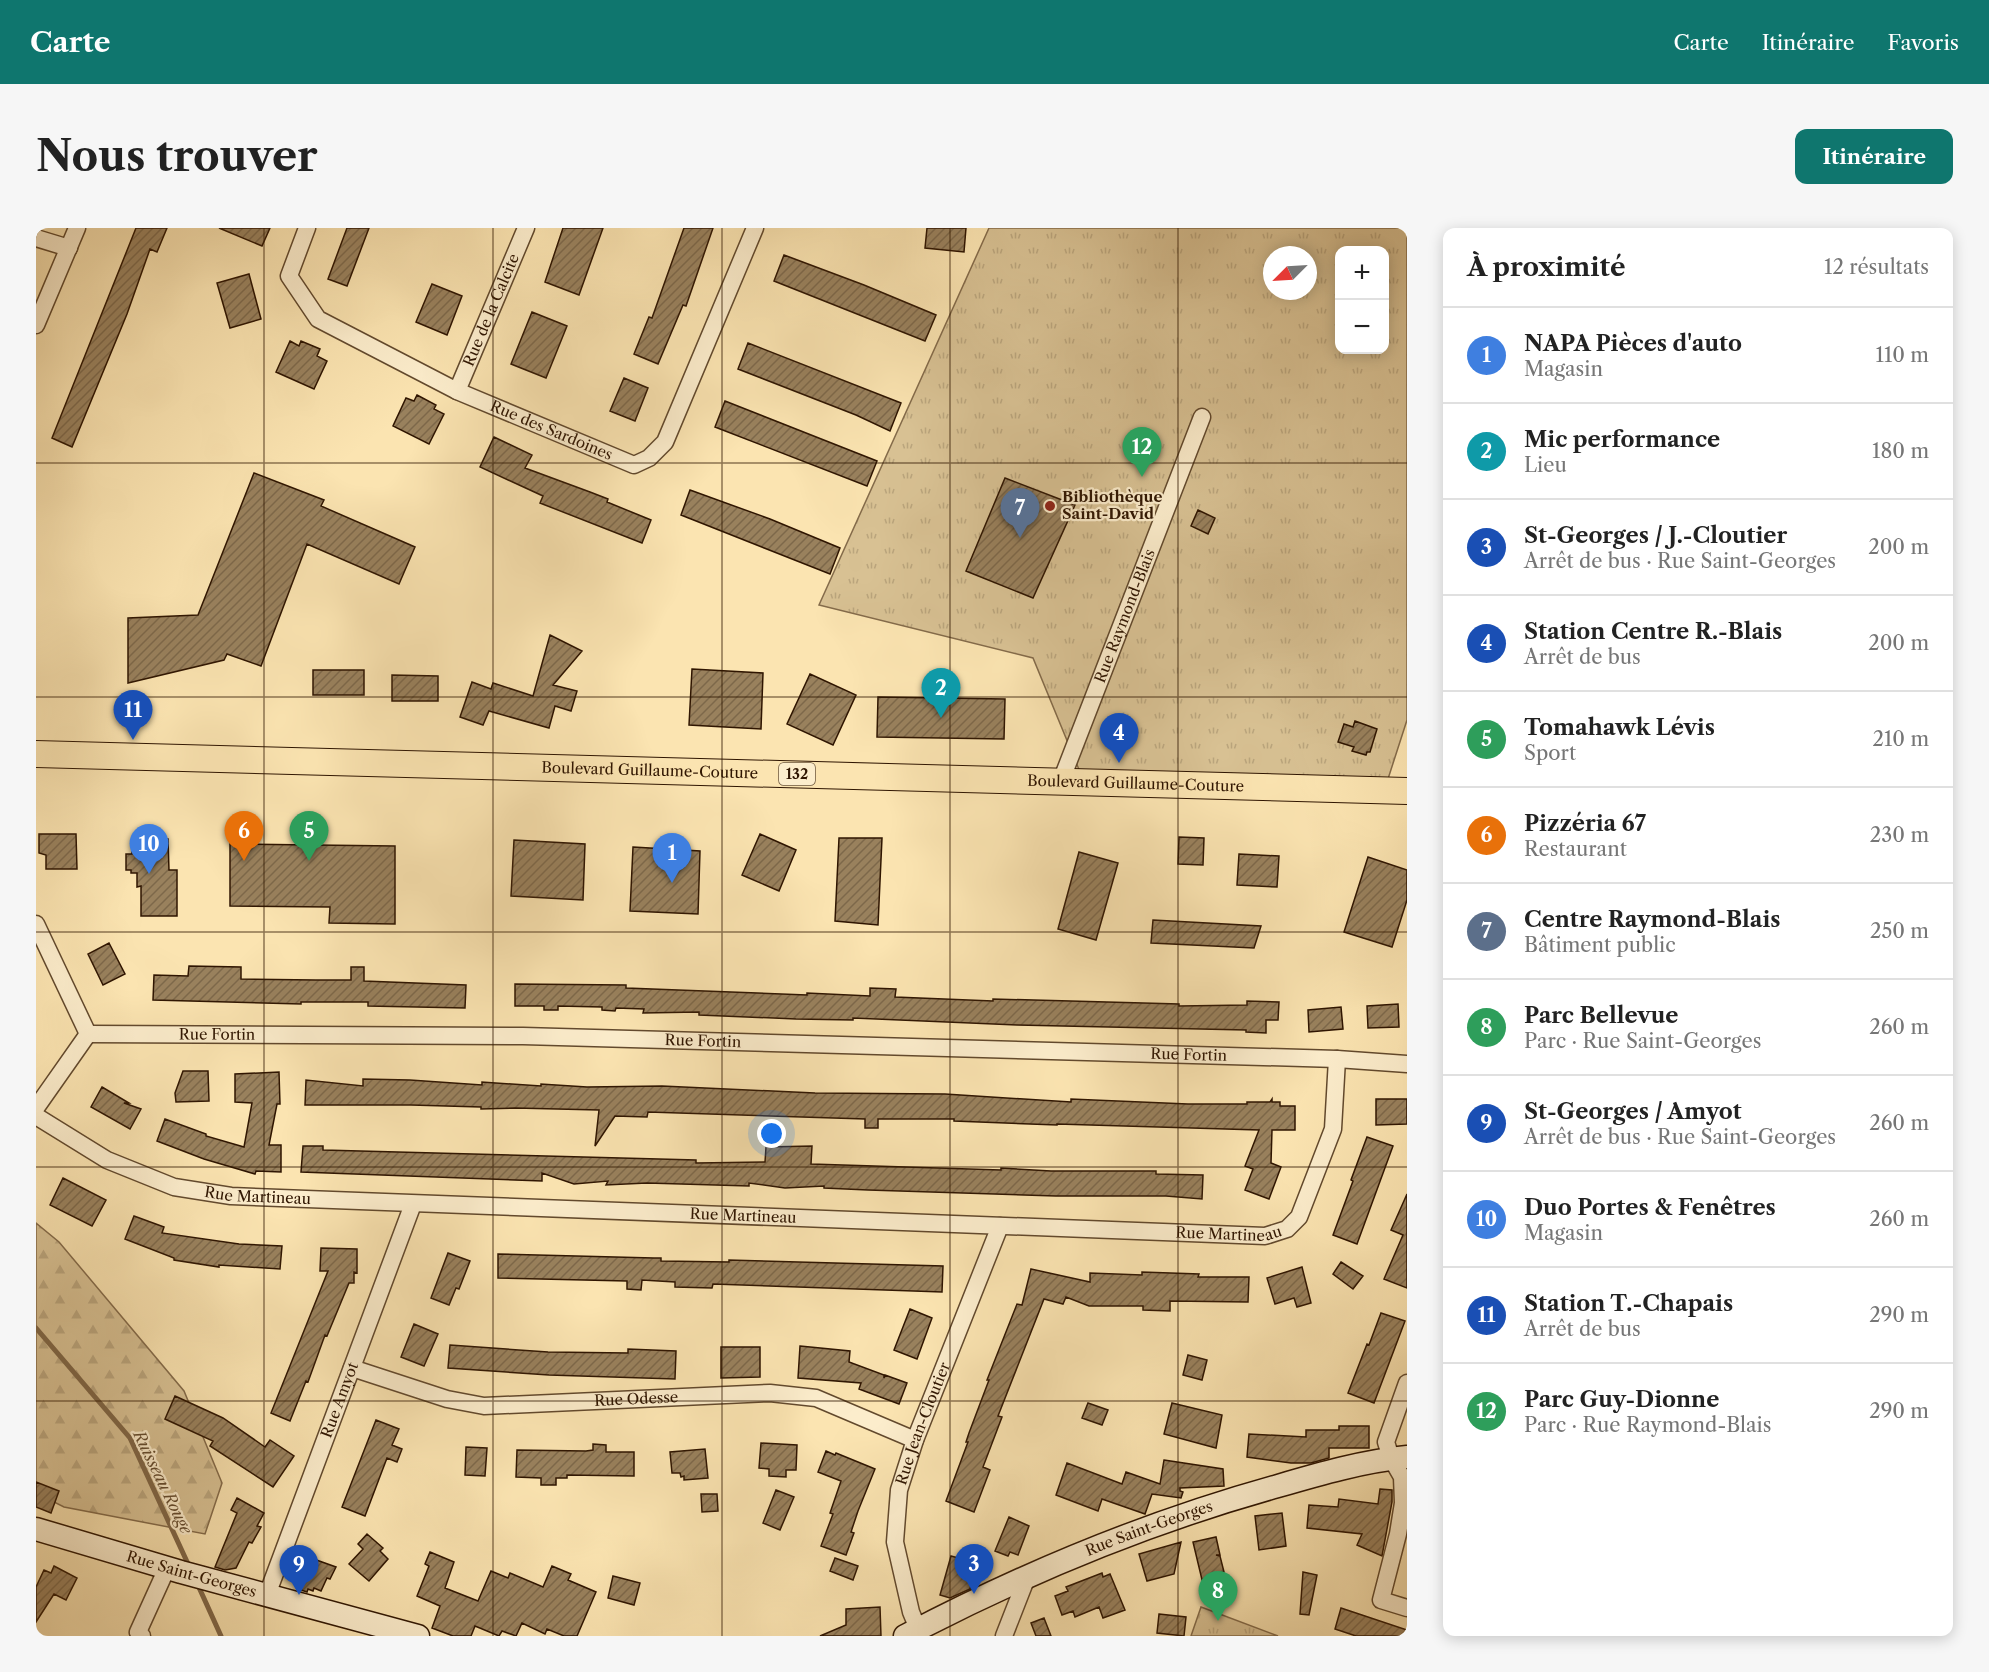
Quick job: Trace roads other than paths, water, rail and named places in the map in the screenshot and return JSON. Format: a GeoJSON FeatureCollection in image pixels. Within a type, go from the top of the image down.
{"type":"FeatureCollection","features":[{"type":"Feature","properties":{"kind":"main road","name":"Boulevard Guillaume-Couture"},"geometry":{"type":"LineString","coordinates":[[36,754],[1407,791]]}},
{"type":"Feature","properties":{"kind":"street"},"geometry":{"type":"LineString","coordinates":[[36,325],[77,228]]}},
{"type":"Feature","properties":{"kind":"street","name":"Rue des Sardoines"},"geometry":{"type":"LineString","coordinates":[[307,228],[289,276],[318,319],[457,391],[634,465],[649,458],[665,442],[755,228]]}},
{"type":"Feature","properties":{"kind":"street","name":"Rue de la Calcite"},"geometry":{"type":"LineString","coordinates":[[457,391],[526,228]]}},
{"type":"Feature","properties":{"kind":"street"},"geometry":{"type":"LineString","coordinates":[[36,238],[69,248]]}},
{"type":"Feature","properties":{"kind":"street","name":"Rue Raymond-Blais"},"geometry":{"type":"LineString","coordinates":[[1060,781],[1202,417]]}},
{"type":"Feature","properties":{"kind":"street"},"geometry":{"type":"LineString","coordinates":[[36,924],[88,1034],[36,1108]]}},
{"type":"Feature","properties":{"kind":"street","name":"Rue Fortin"},"geometry":{"type":"LineString","coordinates":[[88,1034],[523,1036],[1337,1059],[1407,1064]]}},
{"type":"Feature","properties":{"kind":"street","name":"Rue Martineau"},"geometry":{"type":"LineString","coordinates":[[36,1116],[107,1160],[174,1187],[231,1196],[1265,1236],[1287,1229],[1299,1217],[1333,1129],[1337,1059]]}},
{"type":"Feature","properties":{"kind":"street","name":"Rue Amyot"},"geometry":{"type":"LineString","coordinates":[[267,1595],[412,1204]]}},
{"type":"Feature","properties":{"kind":"street","name":"Rue Jean-Cloutier"},"geometry":{"type":"LineString","coordinates":[[912,1633],[911,1612],[895,1542],[899,1490],[915,1440],[1000,1226]]}},
{"type":"Feature","properties":{"kind":"street","name":"Rue Odesse"},"geometry":{"type":"LineString","coordinates":[[352,1368],[447,1399],[484,1406],[770,1393],[816,1398],[915,1440]]}},
{"type":"Feature","properties":{"kind":"street"},"geometry":{"type":"LineString","coordinates":[[1407,1383],[1386,1442],[1399,1458],[1403,1503],[1398,1534],[1381,1600],[1407,1608]]}},
{"type":"Feature","properties":{"kind":"street","name":"Rue Saint-Georges"},"geometry":{"type":"LineString","coordinates":[[912,1633],[1027,1577],[1116,1538],[1174,1517],[1290,1482],[1399,1458]]}},
{"type":"Feature","properties":{"kind":"street","name":"Rue Saint-Georges"},"geometry":{"type":"LineString","coordinates":[[36,1529],[167,1568],[418,1636]]}},
{"type":"Feature","properties":{"kind":"street"},"geometry":{"type":"LineString","coordinates":[[142,1636],[138,1632],[167,1568]]}},
{"type":"Feature","properties":{"kind":"street"},"geometry":{"type":"LineString","coordinates":[[1004,1636],[1027,1577]]}},
{"type":"Feature","properties":{"kind":"waterway","name":"Ruisseau Rouge"},"geometry":{"type":"LineString","coordinates":[[36,1328],[130,1438],[189,1566]]}},
{"type":"Feature","properties":{"kind":"waterway","name":"Ruisseau Rouge"},"geometry":{"type":"LineString","coordinates":[[197,1583],[221,1636]]}},
{"type":"Feature","properties":{"kind":"place","name":"Parc Guy-Dionne"},"geometry":{"type":"Point","coordinates":[1142,477]}},
{"type":"Feature","properties":{"kind":"place","name":"Bibliothèque Saint-David"},"geometry":{"type":"Point","coordinates":[1050,506]}},
{"type":"Feature","properties":{"kind":"place","name":"Centre Raymond-Blais"},"geometry":{"type":"Point","coordinates":[1020,538]}},
{"type":"Feature","properties":{"kind":"place","name":"Mic performance"},"geometry":{"type":"Point","coordinates":[941,718]}},
{"type":"Feature","properties":{"kind":"place","name":"Station T.-Chapais"},"geometry":{"type":"Point","coordinates":[133,740]}},
{"type":"Feature","properties":{"kind":"place","name":"Station Centre R.-Blais"},"geometry":{"type":"Point","coordinates":[1119,763]}},
{"type":"Feature","properties":{"kind":"place","name":"Pizzéria 67"},"geometry":{"type":"Point","coordinates":[244,861]}},
{"type":"Feature","properties":{"kind":"place","name":"Tomahawk Lévis"},"geometry":{"type":"Point","coordinates":[309,861]}},
{"type":"Feature","properties":{"kind":"place","name":"Duo Portes & Fenêtres"},"geometry":{"type":"Point","coordinates":[149,874]}},
{"type":"Feature","properties":{"kind":"place","name":"NAPA Pièces d'auto"},"geometry":{"type":"Point","coordinates":[672,883]}},
{"type":"Feature","properties":{"kind":"place","name":"St-Georges / J.-Cloutier"},"geometry":{"type":"Point","coordinates":[974,1594]}},
{"type":"Feature","properties":{"kind":"place","name":"St-Georges / Amyot"},"geometry":{"type":"Point","coordinates":[299,1595]}},
{"type":"Feature","properties":{"kind":"place","name":"Parc Bellevue"},"geometry":{"type":"Point","coordinates":[1218,1621]}}]}
